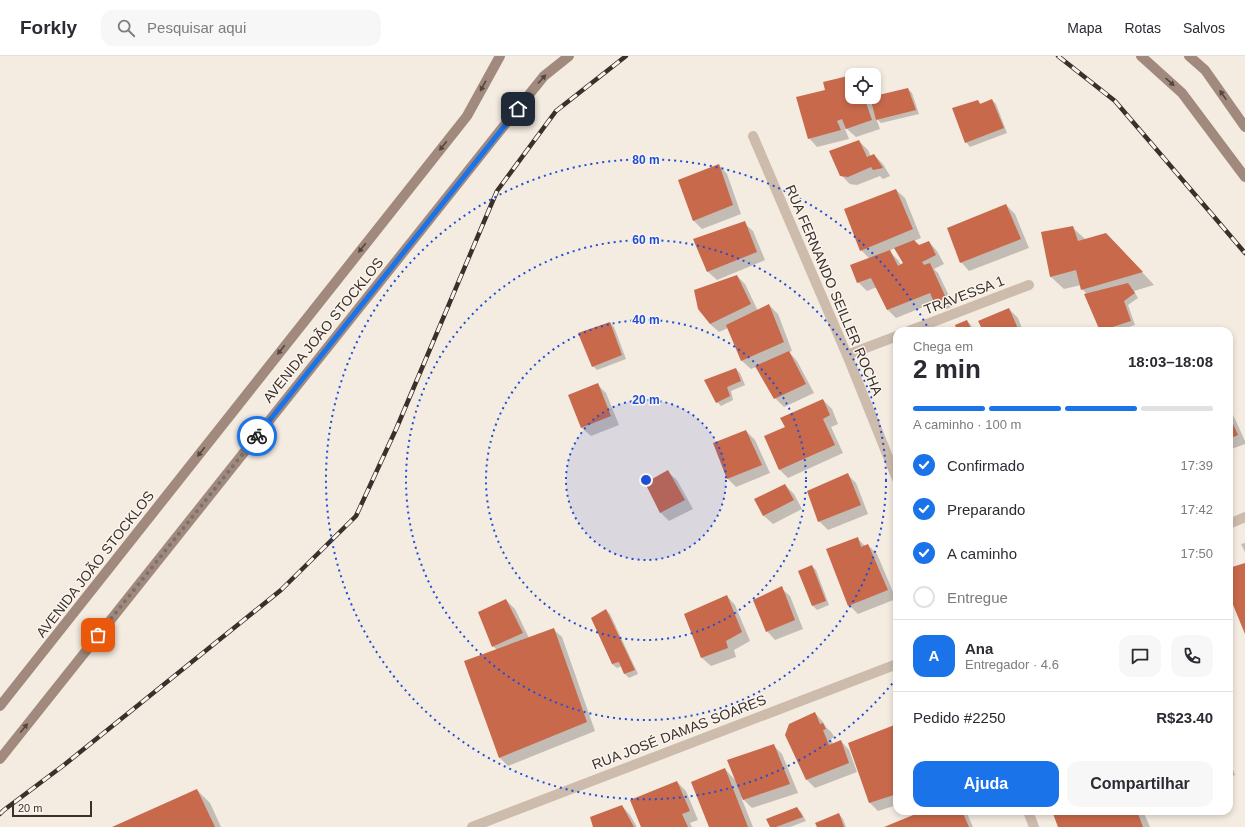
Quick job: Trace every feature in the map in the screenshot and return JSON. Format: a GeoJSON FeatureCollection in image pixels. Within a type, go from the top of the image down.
{"type":"FeatureCollection","features":[{"type":"Feature","properties":{"kind":"main road","name":"AVENIDA JOÃO STOCKLOS"},"geometry":{"type":"LineString","coordinates":[[0,706],[467,116],[500,56]]}},
{"type":"Feature","properties":{"kind":"main road","name":"AVENIDA JOÃO STOCKLOS"},"geometry":{"type":"LineString","coordinates":[[0,759],[544,76],[569,56]]}},
{"type":"Feature","properties":{"kind":"main road"},"geometry":{"type":"LineString","coordinates":[[1142,56],[1182,93],[1245,177]]}},
{"type":"Feature","properties":{"kind":"main road"},"geometry":{"type":"LineString","coordinates":[[1189,56],[1205,70],[1245,127]]}},
{"type":"Feature","properties":{"kind":"street","name":"RUA FERNANDO SEILLER ROCHA"},"geometry":{"type":"LineString","coordinates":[[753,136],[847,355],[893,469]]}},
{"type":"Feature","properties":{"kind":"street","name":"TRAVESSA 1"},"geometry":{"type":"LineString","coordinates":[[920,327],[1029,285]]}},
{"type":"Feature","properties":{"kind":"street"},"geometry":{"type":"LineString","coordinates":[[847,355],[893,338]]}},
{"type":"Feature","properties":{"kind":"street"},"geometry":{"type":"LineString","coordinates":[[1233,522],[1245,517]]}},
{"type":"Feature","properties":{"kind":"street","name":"RUA JOSÉ DAMAS SOARES"},"geometry":{"type":"LineString","coordinates":[[472,827],[893,666]]}},
{"type":"Feature","properties":{"kind":"street"},"geometry":{"type":"LineString","coordinates":[[1030,815],[1034,827]]}},
{"type":"Feature","properties":{"kind":"building"},"geometry":{"type":"Polygon","coordinates":[[[845,77],[845,104],[866,104],[872,120],[846,129],[842,119],[837,121],[841,130],[808,139],[796,97],[825,90],[823,82],[845,77]]]}},
{"type":"Feature","properties":{"kind":"building"},"geometry":{"type":"Polygon","coordinates":[[[908,88],[916,110],[876,120],[872,104],[881,104],[881,94],[908,88]]]}},
{"type":"Feature","properties":{"kind":"building"},"geometry":{"type":"Polygon","coordinates":[[[992,99],[1004,128],[965,143],[952,108],[978,100],[980,104],[992,99]]]}},
{"type":"Feature","properties":{"kind":"building"},"geometry":{"type":"Polygon","coordinates":[[[859,140],[867,157],[874,154],[883,168],[873,170],[871,167],[848,177],[840,176],[829,151],[859,140]]]}},
{"type":"Feature","properties":{"kind":"building"},"geometry":{"type":"Polygon","coordinates":[[[719,164],[733,205],[693,221],[678,180],[719,164]]]}},
{"type":"Feature","properties":{"kind":"building"},"geometry":{"type":"Polygon","coordinates":[[[896,189],[913,229],[860,251],[844,209],[896,189]]]}},
{"type":"Feature","properties":{"kind":"building"},"geometry":{"type":"Polygon","coordinates":[[[1006,204],[1021,239],[960,263],[947,228],[1006,204]]]}},
{"type":"Feature","properties":{"kind":"building"},"geometry":{"type":"Polygon","coordinates":[[[745,221],[757,252],[707,272],[693,239],[745,221]]]}},
{"type":"Feature","properties":{"kind":"building"},"geometry":{"type":"Polygon","coordinates":[[[1073,226],[1078,241],[1106,233],[1143,272],[1081,290],[1076,270],[1050,277],[1041,232],[1073,226]]]}},
{"type":"Feature","properties":{"kind":"building"},"geometry":{"type":"Polygon","coordinates":[[[914,240],[919,245],[929,241],[936,255],[922,262],[924,265],[930,263],[946,298],[934,302],[930,293],[887,310],[871,278],[857,283],[850,265],[890,250],[898,266],[903,263],[894,248],[914,240]]]}},
{"type":"Feature","properties":{"kind":"building"},"geometry":{"type":"Polygon","coordinates":[[[737,275],[751,304],[710,324],[698,309],[694,290],[737,275]]]}},
{"type":"Feature","properties":{"kind":"building"},"geometry":{"type":"Polygon","coordinates":[[[1128,283],[1135,293],[1124,301],[1131,321],[1112,327],[1098,327],[1084,294],[1128,283]]]}},
{"type":"Feature","properties":{"kind":"building"},"geometry":{"type":"Polygon","coordinates":[[[769,304],[784,342],[741,361],[726,325],[769,304]]]}},
{"type":"Feature","properties":{"kind":"building"},"geometry":{"type":"Polygon","coordinates":[[[1009,308],[1017,327],[981,327],[978,321],[1009,308]]]}},
{"type":"Feature","properties":{"kind":"building"},"geometry":{"type":"Polygon","coordinates":[[[967,320],[970,327],[956,327],[955,325],[967,320]]]}},
{"type":"Feature","properties":{"kind":"building"},"geometry":{"type":"Polygon","coordinates":[[[610,322],[622,355],[592,367],[578,333],[610,322]]]}},
{"type":"Feature","properties":{"kind":"building"},"geometry":{"type":"Polygon","coordinates":[[[789,351],[806,384],[774,399],[755,366],[789,351]]]}},
{"type":"Feature","properties":{"kind":"building"},"geometry":{"type":"Polygon","coordinates":[[[736,368],[741,381],[727,387],[730,396],[716,403],[704,380],[736,368]]]}},
{"type":"Feature","properties":{"kind":"building"},"geometry":{"type":"Polygon","coordinates":[[[598,383],[611,416],[581,428],[568,395],[598,383]]]}},
{"type":"Feature","properties":{"kind":"building"},"geometry":{"type":"Polygon","coordinates":[[[823,399],[830,415],[823,419],[835,445],[779,470],[764,436],[785,427],[780,418],[823,399]]]}},
{"type":"Feature","properties":{"kind":"building"},"geometry":{"type":"Polygon","coordinates":[[[1233,424],[1238,435],[1233,437],[1233,424]]]}},
{"type":"Feature","properties":{"kind":"building"},"geometry":{"type":"Polygon","coordinates":[[[746,430],[762,465],[727,479],[713,443],[746,430]]]}},
{"type":"Feature","properties":{"kind":"building"},"geometry":{"type":"Polygon","coordinates":[[[668,470],[685,500],[660,513],[645,483],[668,470]]]}},
{"type":"Feature","properties":{"kind":"building"},"geometry":{"type":"Polygon","coordinates":[[[848,473],[861,505],[818,522],[807,491],[848,473]]]}},
{"type":"Feature","properties":{"kind":"building"},"geometry":{"type":"Polygon","coordinates":[[[785,484],[794,500],[763,516],[754,499],[785,484]]]}},
{"type":"Feature","properties":{"kind":"building"},"geometry":{"type":"Polygon","coordinates":[[[858,537],[861,547],[868,544],[888,590],[848,606],[826,549],[858,537]]]}},
{"type":"Feature","properties":{"kind":"building"},"geometry":{"type":"Polygon","coordinates":[[[1245,563],[1245,634],[1233,605],[1233,567],[1245,563]]]}},
{"type":"Feature","properties":{"kind":"building"},"geometry":{"type":"Polygon","coordinates":[[[812,565],[826,601],[812,606],[798,571],[812,565]]]}},
{"type":"Feature","properties":{"kind":"building"},"geometry":{"type":"Polygon","coordinates":[[[782,586],[795,620],[766,632],[753,600],[782,586]]]}},
{"type":"Feature","properties":{"kind":"building"},"geometry":{"type":"Polygon","coordinates":[[[727,595],[742,632],[726,641],[728,648],[701,658],[684,614],[727,595]]]}},
{"type":"Feature","properties":{"kind":"building"},"geometry":{"type":"Polygon","coordinates":[[[506,599],[523,633],[492,647],[478,612],[506,599]]]}},
{"type":"Feature","properties":{"kind":"building"},"geometry":{"type":"Polygon","coordinates":[[[606,609],[635,670],[624,674],[619,662],[612,664],[591,618],[606,609]]]}},
{"type":"Feature","properties":{"kind":"building"},"geometry":{"type":"Polygon","coordinates":[[[554,628],[587,722],[499,758],[464,661],[554,628]]]}},
{"type":"Feature","properties":{"kind":"building"},"geometry":{"type":"Polygon","coordinates":[[[815,712],[820,724],[823,723],[826,729],[823,730],[829,745],[841,740],[849,763],[806,780],[785,735],[789,724],[815,712]]]}},
{"type":"Feature","properties":{"kind":"building"},"geometry":{"type":"Polygon","coordinates":[[[893,726],[893,795],[869,803],[848,743],[893,726]]]}},
{"type":"Feature","properties":{"kind":"building"},"geometry":{"type":"Polygon","coordinates":[[[774,744],[790,784],[743,800],[727,760],[774,744]]]}},
{"type":"Feature","properties":{"kind":"building"},"geometry":{"type":"Polygon","coordinates":[[[725,768],[748,827],[709,827],[691,782],[725,768]]]}},
{"type":"Feature","properties":{"kind":"building"},"geometry":{"type":"Polygon","coordinates":[[[677,781],[690,811],[682,814],[688,827],[641,827],[630,800],[677,781]]]}},
{"type":"Feature","properties":{"kind":"building"},"geometry":{"type":"Polygon","coordinates":[[[197,789],[215,827],[112,827],[197,789]]]}},
{"type":"Feature","properties":{"kind":"building"},"geometry":{"type":"Polygon","coordinates":[[[622,805],[634,827],[593,827],[590,817],[622,805]]]}},
{"type":"Feature","properties":{"kind":"building"},"geometry":{"type":"Polygon","coordinates":[[[797,807],[803,817],[776,827],[770,827],[766,819],[797,807]]]}},
{"type":"Feature","properties":{"kind":"building"},"geometry":{"type":"Polygon","coordinates":[[[839,813],[844,827],[817,827],[815,823],[839,813]]]}},
{"type":"Feature","properties":{"kind":"building"},"geometry":{"type":"Polygon","coordinates":[[[913,815],[964,815],[969,827],[884,827],[913,815]]]}},
{"type":"Feature","properties":{"kind":"building"},"geometry":{"type":"Polygon","coordinates":[[[1054,815],[1138,815],[1143,827],[1058,827],[1054,815]]]}},
{"type":"Feature","properties":{"kind":"railway"},"geometry":{"type":"LineString","coordinates":[[0,814],[64,765],[281,590],[356,516],[397,427],[497,191],[556,111],[626,56]]}},
{"type":"Feature","properties":{"kind":"railway"},"geometry":{"type":"LineString","coordinates":[[1058,56],[1115,101],[1245,253]]}},
{"type":"Feature","properties":{"kind":"way so far"},"geometry":{"type":"LineString","coordinates":[[98,635],[257,436]]}},
{"type":"Feature","properties":{"kind":"route"},"geometry":{"type":"LineString","coordinates":[[257,436],[518,109]]}}]}
